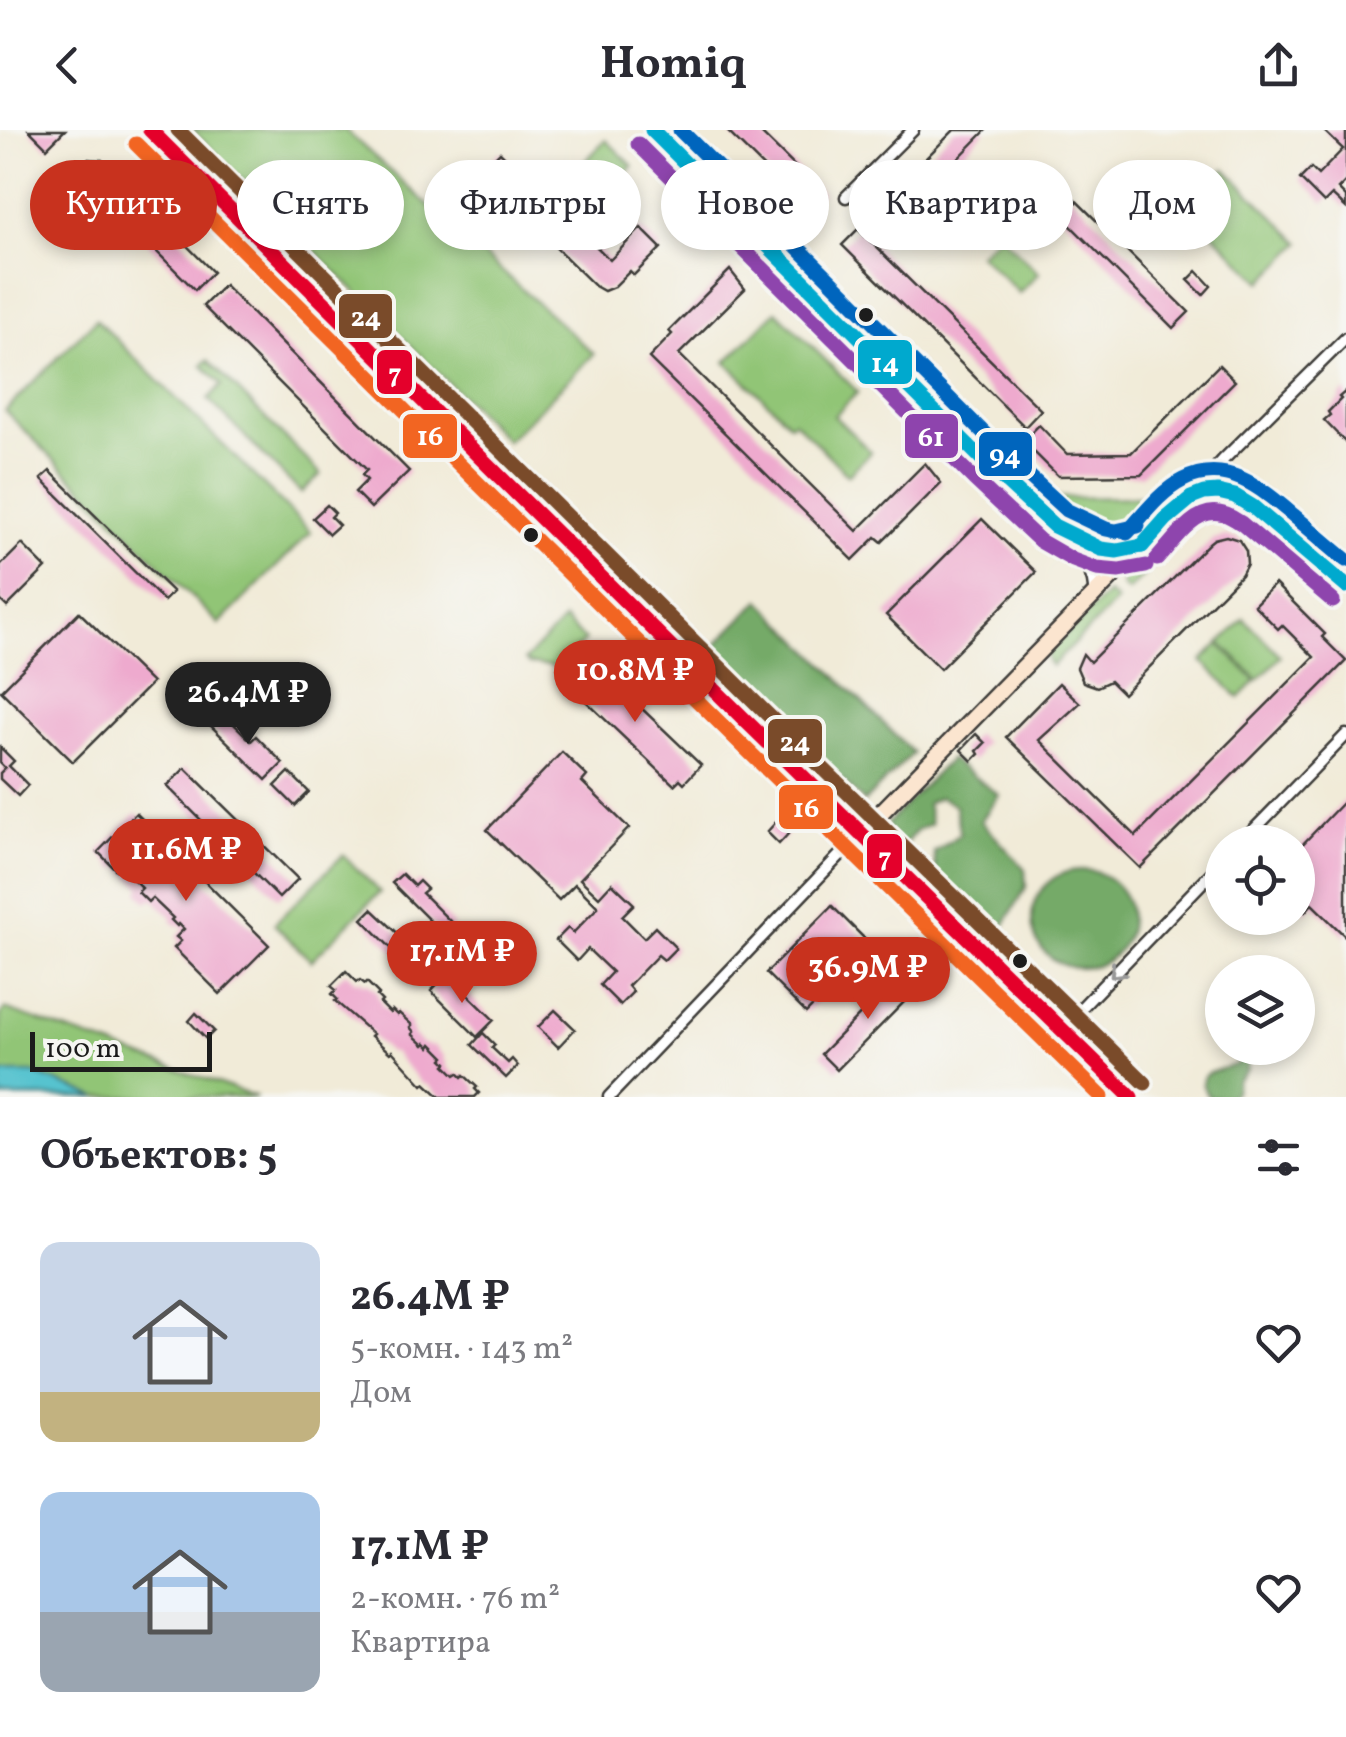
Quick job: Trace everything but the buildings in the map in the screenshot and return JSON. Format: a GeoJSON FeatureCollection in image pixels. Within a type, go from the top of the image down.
{"type":"FeatureCollection","features":[{"type":"Feature","properties":{"kind":"main road"},"geometry":{"type":"LineString","coordinates":[[150,130],[1131,1097]]}},
{"type":"Feature","properties":{"kind":"main road"},"geometry":{"type":"LineString","coordinates":[[652,130],[1054,526],[1100,549],[1118,551],[1142,546]]}},
{"type":"Feature","properties":{"kind":"main road"},"geometry":{"type":"LineString","coordinates":[[862,832],[1189,498],[1208,490],[1230,492],[1346,586]]}},
{"type":"Feature","properties":{"kind":"street"},"geometry":{"type":"LineString","coordinates":[[846,197],[913,130]]}},
{"type":"Feature","properties":{"kind":"street"},"geometry":{"type":"LineString","coordinates":[[1189,498],[1346,338]]}},
{"type":"Feature","properties":{"kind":"street"},"geometry":{"type":"LineString","coordinates":[[1223,460],[1221,477],[1230,492]]}},
{"type":"Feature","properties":{"kind":"street"},"geometry":{"type":"LineString","coordinates":[[1054,526],[1090,570],[1095,581],[1094,595]]}},
{"type":"Feature","properties":{"kind":"street"},"geometry":{"type":"LineString","coordinates":[[1259,825],[1346,735]]}},
{"type":"Feature","properties":{"kind":"street"},"geometry":{"type":"LineString","coordinates":[[608,1097],[862,832]]}},
{"type":"Feature","properties":{"kind":"street"},"geometry":{"type":"LineString","coordinates":[[1062,1028],[1205,880]]}},
{"type":"Feature","properties":{"kind":"green space"},"geometry":{"type":"Polygon","coordinates":[[[192,130],[345,130],[378,160],[237,160],[237,174],[192,130]]]}},
{"type":"Feature","properties":{"kind":"green space"},"geometry":{"type":"Polygon","coordinates":[[[606,140],[627,160],[586,160],[606,140]]]}},
{"type":"Feature","properties":{"kind":"green space"},"geometry":{"type":"Polygon","coordinates":[[[1231,175],[1301,243],[1262,282],[1230,250],[1231,175]]]}},
{"type":"Feature","properties":{"kind":"green space"},"geometry":{"type":"Polygon","coordinates":[[[404,183],[424,201],[424,250],[478,250],[594,354],[507,441],[314,250],[404,250],[404,183]]]}},
{"type":"Feature","properties":{"kind":"green space"},"geometry":{"type":"Polygon","coordinates":[[[983,250],[1015,250],[1039,273],[1019,293],[979,254],[983,250]]]}},
{"type":"Feature","properties":{"kind":"green space"},"geometry":{"type":"Polygon","coordinates":[[[776,311],[858,392],[834,416],[871,452],[848,475],[726,362],[776,311]]]}},
{"type":"Feature","properties":{"kind":"green space"},"geometry":{"type":"Polygon","coordinates":[[[96,319],[311,532],[219,624],[5,411],[96,319]]]}},
{"type":"Feature","properties":{"kind":"green space"},"geometry":{"type":"Polygon","coordinates":[[[878,335],[1042,498],[1150,497],[1158,489],[1166,503],[1141,529],[1119,539],[1094,536],[1069,525],[1037,503],[881,349],[874,338],[878,335]]]}},
{"type":"Feature","properties":{"kind":"green space"},"geometry":{"type":"Polygon","coordinates":[[[208,360],[321,474],[301,493],[208,399],[222,385],[202,365],[208,360]]]}},
{"type":"Feature","properties":{"kind":"green space"},"geometry":{"type":"Polygon","coordinates":[[[1182,517],[1192,527],[1128,591],[1123,588],[1122,579],[1182,517]]]}},
{"type":"Feature","properties":{"kind":"green space"},"geometry":{"type":"Polygon","coordinates":[[[1108,593],[1117,601],[1052,666],[1047,655],[1052,648],[1108,593]]]}},
{"type":"Feature","properties":{"kind":"green space"},"geometry":{"type":"Polygon","coordinates":[[[760,600],[913,753],[864,802],[711,649],[760,600]]]}},
{"type":"Feature","properties":{"kind":"green space"},"geometry":{"type":"Polygon","coordinates":[[[1244,619],[1281,656],[1258,680],[1220,643],[1244,619]]]}},
{"type":"Feature","properties":{"kind":"green space"},"geometry":{"type":"Polygon","coordinates":[[[564,620],[585,640],[560,667],[529,664],[525,660],[564,620]]]}},
{"type":"Feature","properties":{"kind":"green space"},"geometry":{"type":"Polygon","coordinates":[[[1219,644],[1256,681],[1239,698],[1202,661],[1219,644]]]}},
{"type":"Feature","properties":{"kind":"green space"},"geometry":{"type":"Polygon","coordinates":[[[950,759],[999,795],[981,821],[1025,869],[1026,887],[997,938],[936,877],[934,852],[960,834],[955,806],[940,797],[927,803],[931,824],[917,830],[904,845],[886,825],[950,759]]]}},
{"type":"Feature","properties":{"kind":"green space"},"geometry":{"type":"Polygon","coordinates":[[[343,855],[380,892],[311,961],[274,924],[343,855]]]}},
{"type":"Feature","properties":{"kind":"green space"},"geometry":{"type":"Polygon","coordinates":[[[1081,870],[1100,874],[1116,884],[1126,900],[1130,919],[1126,938],[1116,954],[1100,964],[1081,968],[1062,964],[1046,954],[1036,938],[1032,919],[1036,900],[1046,884],[1062,874],[1081,870]]]}},
{"type":"Feature","properties":{"kind":"green space"},"geometry":{"type":"Polygon","coordinates":[[[5,1009],[257,1097],[0,1097],[0,1015],[5,1009]]]}},
{"type":"Feature","properties":{"kind":"green space"},"geometry":{"type":"Polygon","coordinates":[[[1247,1065],[1237,1080],[1235,1092],[1228,1097],[1209,1097],[1203,1080],[1212,1071],[1247,1065]]]}},
{"type":"Feature","properties":{"kind":"water"},"geometry":{"type":"Polygon","coordinates":[[[33,1073],[97,1097],[0,1097],[0,1076],[33,1073]]]}},
{"type":"Feature","properties":{"kind":"transit line","name":"7"},"geometry":{"type":"LineString","coordinates":[[150,130],[1131,1097]]}},
{"type":"Feature","properties":{"kind":"transit line","name":"24"},"geometry":{"type":"LineString","coordinates":[[178,130],[1145,1083]]}},
{"type":"Feature","properties":{"kind":"transit line","name":"14"},"geometry":{"type":"LineString","coordinates":[[652,130],[1054,526],[1101,549],[1117,551],[1142,546]]}},
{"type":"Feature","properties":{"kind":"transit line","name":"94"},"geometry":{"type":"LineString","coordinates":[[680,130],[1066,510],[1106,529],[1138,526]]}},
{"type":"Feature","properties":{"kind":"transit line","name":"16"},"geometry":{"type":"LineString","coordinates":[[136,144],[1102,1097]]}},
{"type":"Feature","properties":{"kind":"transit line","name":"61"},"geometry":{"type":"LineString","coordinates":[[638,144],[1040,541],[1097,569],[1119,571],[1146,566]]}},
{"type":"Feature","properties":{"kind":"transit line","name":"94"},"geometry":{"type":"LineString","coordinates":[[1127,533],[1175,485],[1214,472],[1255,486],[1346,560]]}},
{"type":"Feature","properties":{"kind":"transit line","name":"14"},"geometry":{"type":"LineString","coordinates":[[1142,546],[1191,498],[1218,492],[1235,496],[1253,507],[1346,586]]}},
{"type":"Feature","properties":{"kind":"transit line","name":"61"},"geometry":{"type":"LineString","coordinates":[[1157,559],[1192,521],[1210,513],[1222,514],[1241,523],[1333,601]]}}]}
